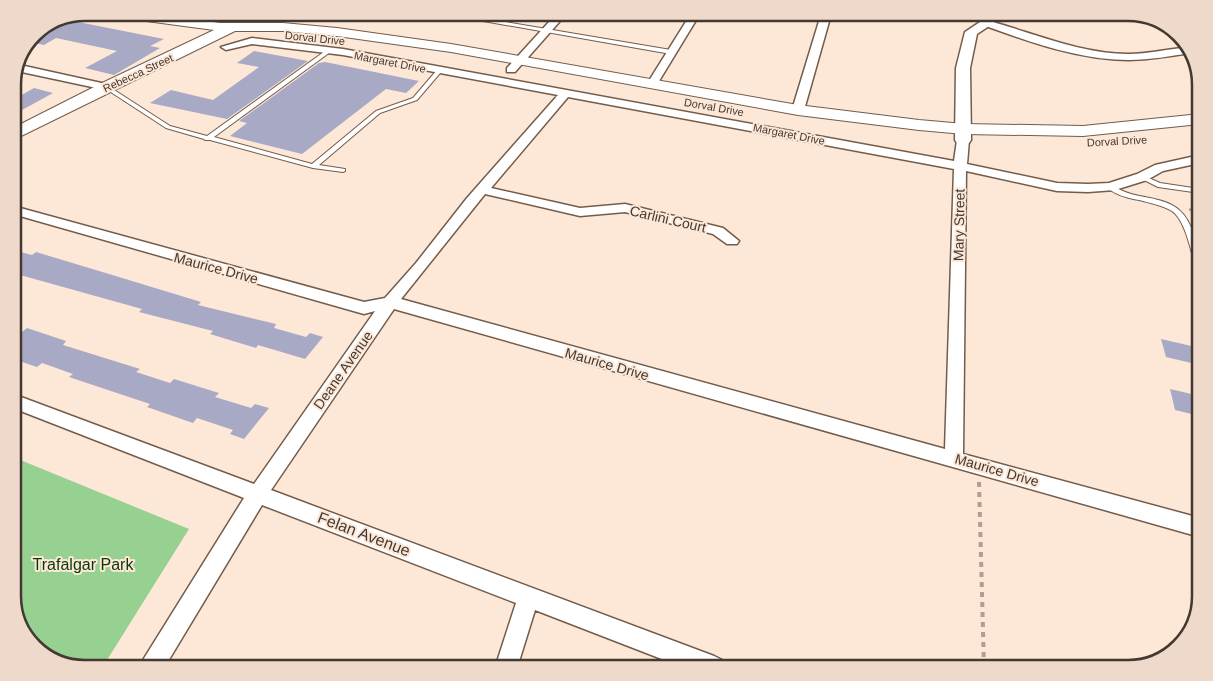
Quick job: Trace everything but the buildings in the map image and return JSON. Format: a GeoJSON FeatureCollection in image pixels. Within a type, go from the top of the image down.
{"type":"FeatureCollection","features":[{"type":"Feature","properties":{"kind":"main road","name":"Dorval Drive"},"geometry":{"type":"LineString","coordinates":[[164,21],[232,28],[309,29],[451,48],[515,65],[796,121],[1083,143],[1192,135]]}},
{"type":"Feature","properties":{"kind":"main road","name":"Rebecca Street"},"geometry":{"type":"LineString","coordinates":[[21,131],[106,87],[249,21]]}},
{"type":"Feature","properties":{"kind":"main road"},"geometry":{"type":"LineString","coordinates":[[272,21],[309,29]]}},
{"type":"Feature","properties":{"kind":"main road"},"geometry":{"type":"LineString","coordinates":[[176,23],[192,27],[199,34],[197,39],[180,52]]}},
{"type":"Feature","properties":{"kind":"main road","name":"Dorval Drive"},"geometry":{"type":"LineString","coordinates":[[232,28],[262,33],[350,41],[652,84],[798,110],[964,135],[1083,131],[1192,120]]}},
{"type":"Feature","properties":{"kind":"street"},"geometry":{"type":"LineString","coordinates":[[515,65],[555,21]]}},
{"type":"Feature","properties":{"kind":"street"},"geometry":{"type":"LineString","coordinates":[[652,84],[691,21]]}},
{"type":"Feature","properties":{"kind":"street"},"geometry":{"type":"LineString","coordinates":[[798,110],[824,21]]}},
{"type":"Feature","properties":{"kind":"street","name":"Mary Street"},"geometry":{"type":"LineString","coordinates":[[954,458],[960,166],[964,135],[963,68],[971,32],[989,21]]}},
{"type":"Feature","properties":{"kind":"street"},"geometry":{"type":"LineString","coordinates":[[986,23],[1053,46],[1092,55],[1130,57],[1182,51]]}},
{"type":"Feature","properties":{"kind":"street","name":"Margaret Drive"},"geometry":{"type":"LineString","coordinates":[[226,47],[252,41],[330,50],[960,166],[1057,188],[1110,187],[1142,177],[1159,168],[1192,161]]}},
{"type":"Feature","properties":{"kind":"street"},"geometry":{"type":"LineString","coordinates":[[23,69],[106,87]]}},
{"type":"Feature","properties":{"kind":"street","name":"Deane Avenue"},"geometry":{"type":"LineString","coordinates":[[156,660],[257,495],[390,302],[565,94]]}},
{"type":"Feature","properties":{"kind":"street","name":"Carlini Court"},"geometry":{"type":"LineString","coordinates":[[483,190],[580,212],[625,208],[718,231],[732,241]]}},
{"type":"Feature","properties":{"kind":"street","name":"Maurice Drive"},"geometry":{"type":"LineString","coordinates":[[21,212],[364,308],[390,302],[662,380],[954,458],[1192,526]]}},
{"type":"Feature","properties":{"kind":"street","name":"Felan Avenue"},"geometry":{"type":"LineString","coordinates":[[21,404],[693,660]]}},
{"type":"Feature","properties":{"kind":"street"},"geometry":{"type":"LineString","coordinates":[[509,660],[528,598]]}},
{"type":"Feature","properties":{"kind":"lane"},"geometry":{"type":"LineString","coordinates":[[487,21],[672,52]]}},
{"type":"Feature","properties":{"kind":"lane"},"geometry":{"type":"LineString","coordinates":[[206,139],[330,50]]}},
{"type":"Feature","properties":{"kind":"lane"},"geometry":{"type":"LineString","coordinates":[[313,166],[378,112],[415,99],[438,71]]}},
{"type":"Feature","properties":{"kind":"lane"},"geometry":{"type":"LineString","coordinates":[[106,87],[168,127],[206,139],[313,166],[342,170]]}},
{"type":"Feature","properties":{"kind":"lane"},"geometry":{"type":"LineString","coordinates":[[1142,177],[1158,185],[1192,190]]}},
{"type":"Feature","properties":{"kind":"lane"},"geometry":{"type":"LineString","coordinates":[[1110,187],[1128,196],[1173,208],[1180,215],[1192,247]]}},
{"type":"Feature","properties":{"kind":"path"},"geometry":{"type":"LineString","coordinates":[[1186,210],[1192,209]]}},
{"type":"Feature","properties":{"kind":"path"},"geometry":{"type":"LineString","coordinates":[[954,458],[980,483],[984,660]]}},
{"type":"Feature","properties":{"kind":"green space","name":"Trafalgar Park"},"geometry":{"type":"Polygon","coordinates":[[[21,460],[189,529],[107,660],[69,658],[46,647],[34,635],[23,612],[21,600],[21,460]]]}}]}
